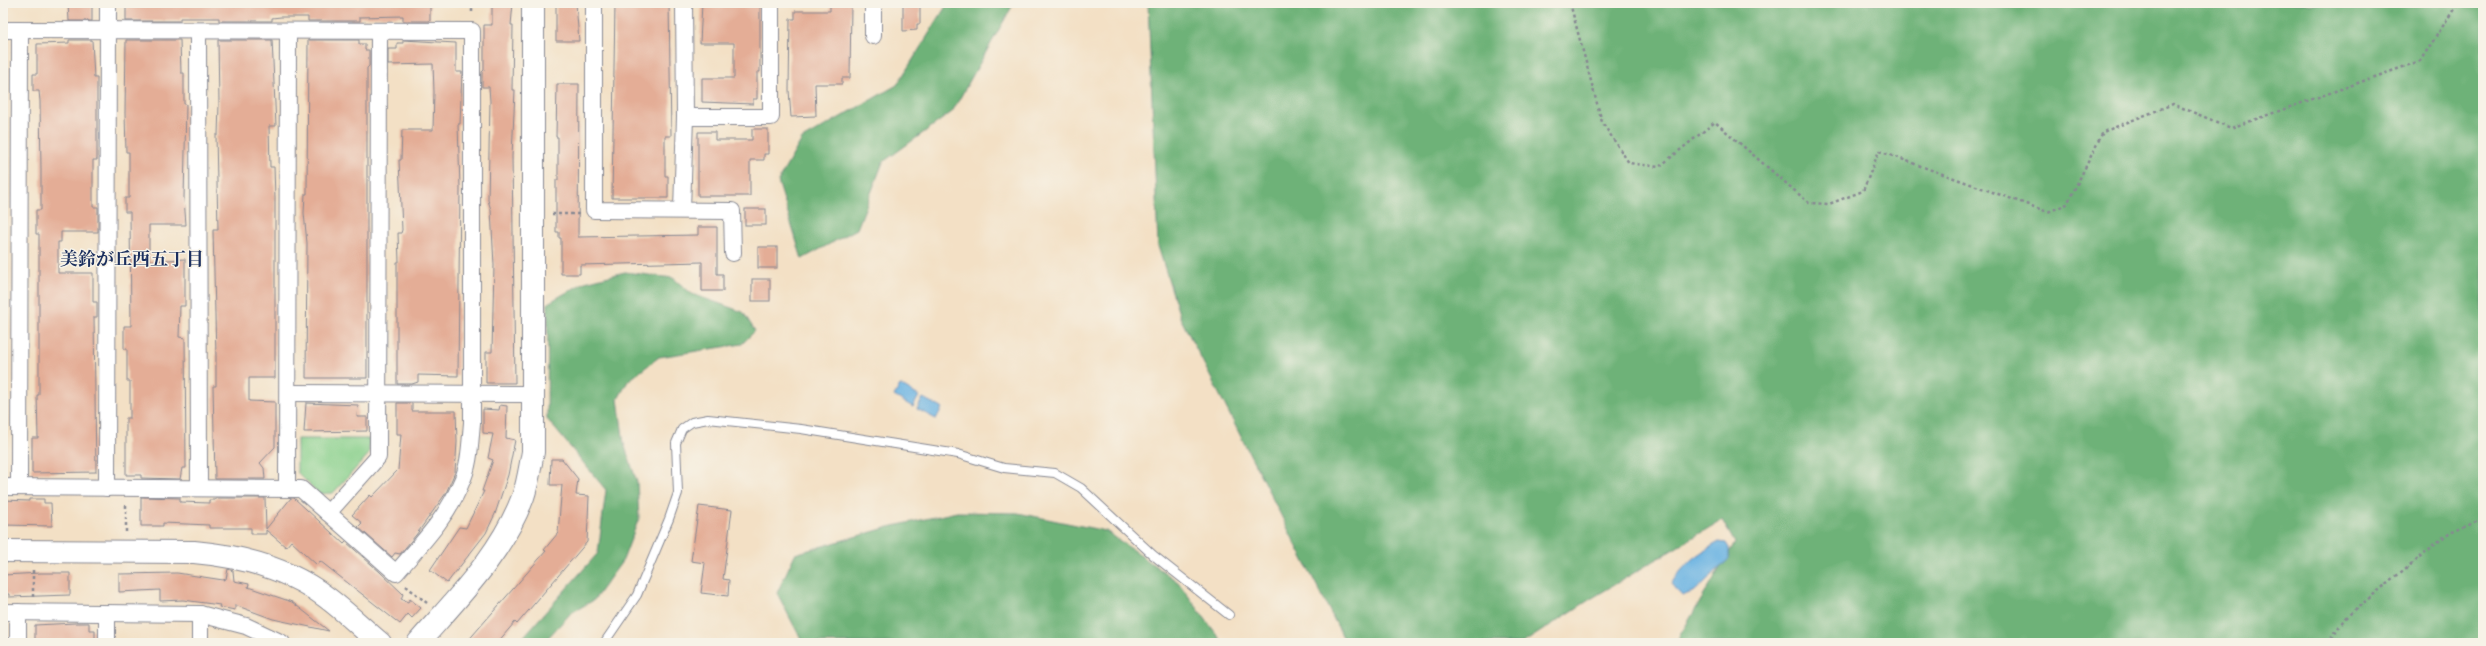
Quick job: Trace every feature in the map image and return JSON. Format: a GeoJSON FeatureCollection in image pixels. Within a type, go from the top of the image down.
{"type":"FeatureCollection","features":[{"type":"Feature","properties":{"kind":"street"},"geometry":{"type":"LineString","coordinates":[[107,488],[108,3]]}},
{"type":"Feature","properties":{"kind":"street"},"geometry":{"type":"LineString","coordinates":[[418,643],[487,565],[509,529],[523,495],[533,452],[533,3]]}},
{"type":"Feature","properties":{"kind":"street"},"geometry":{"type":"LineString","coordinates":[[594,3],[594,210],[732,211],[733,253]]}},
{"type":"Feature","properties":{"kind":"street"},"geometry":{"type":"LineString","coordinates":[[682,210],[685,117],[684,3]]}},
{"type":"Feature","properties":{"kind":"street"},"geometry":{"type":"LineString","coordinates":[[685,117],[771,117],[771,3]]}},
{"type":"Feature","properties":{"kind":"street"},"geometry":{"type":"LineString","coordinates":[[873,3],[873,36]]}},
{"type":"Feature","properties":{"kind":"street"},"geometry":{"type":"LineString","coordinates":[[3,30],[472,31],[471,394],[469,456],[462,482],[446,514],[396,573],[301,489],[198,487],[3,487]]}},
{"type":"Feature","properties":{"kind":"street"},"geometry":{"type":"LineString","coordinates":[[19,487],[20,30]]}},
{"type":"Feature","properties":{"kind":"street"},"geometry":{"type":"LineString","coordinates":[[198,30],[198,487]]}},
{"type":"Feature","properties":{"kind":"street"},"geometry":{"type":"LineString","coordinates":[[287,488],[288,31]]}},
{"type":"Feature","properties":{"kind":"street"},"geometry":{"type":"LineString","coordinates":[[328,512],[378,457],[379,31]]}},
{"type":"Feature","properties":{"kind":"street"},"geometry":{"type":"LineString","coordinates":[[288,392],[378,394],[533,394]]}},
{"type":"Feature","properties":{"kind":"street"},"geometry":{"type":"LineString","coordinates":[[3,551],[194,552],[229,556],[267,568],[299,581],[326,597],[380,643]]}},
{"type":"Feature","properties":{"kind":"street"},"geometry":{"type":"LineString","coordinates":[[18,643],[18,612],[200,614],[246,626],[282,643]]}},
{"type":"Feature","properties":{"kind":"street"},"geometry":{"type":"LineString","coordinates":[[107,614],[107,643]]}},
{"type":"Feature","properties":{"kind":"street"},"geometry":{"type":"LineString","coordinates":[[200,614],[200,643]]}},
{"type":"Feature","properties":{"kind":"lane"},"geometry":{"type":"LineString","coordinates":[[604,643],[637,595],[669,519],[678,493],[676,443],[682,429],[692,422],[708,418],[801,429],[958,454],[1004,468],[1055,472],[1081,488],[1153,555],[1229,615]]}},
{"type":"Feature","properties":{"kind":"path"},"geometry":{"type":"LineString","coordinates":[[1570,3],[1602,122],[1629,163],[1659,167],[1715,122],[1809,203],[1829,204],[1863,191],[1879,151],[2048,212],[2066,204],[2103,132],[2173,104],[2231,128],[2420,61],[2458,3]]}},
{"type":"Feature","properties":{"kind":"path"},"geometry":{"type":"LineString","coordinates":[[549,214],[587,214],[594,210]]}},
{"type":"Feature","properties":{"kind":"path"},"geometry":{"type":"LineString","coordinates":[[126,488],[126,532]]}},
{"type":"Feature","properties":{"kind":"path"},"geometry":{"type":"LineString","coordinates":[[2328,643],[2344,618],[2450,532],[2483,518]]}},
{"type":"Feature","properties":{"kind":"path"},"geometry":{"type":"LineString","coordinates":[[18,612],[33,567]]}},
{"type":"Feature","properties":{"kind":"path"},"geometry":{"type":"LineString","coordinates":[[396,573],[402,582],[431,606]]}},
{"type":"Feature","properties":{"kind":"green space"},"geometry":{"type":"Polygon","coordinates":[[[948,3],[1014,3],[952,112],[883,162],[857,229],[802,259],[778,181],[802,139],[897,85],[948,3]]]}},
{"type":"Feature","properties":{"kind":"green space"},"geometry":{"type":"Polygon","coordinates":[[[1148,3],[2483,3],[2483,643],[1679,643],[1679,637],[1735,543],[1722,520],[1589,600],[1523,643],[1346,643],[1180,317],[1158,246],[1148,3]]]}},
{"type":"Feature","properties":{"kind":"green space"},"geometry":{"type":"Polygon","coordinates":[[[625,272],[673,278],[692,294],[743,312],[755,331],[742,344],[659,357],[628,381],[618,399],[624,444],[637,482],[639,518],[623,560],[594,600],[571,613],[543,643],[518,643],[598,553],[606,490],[547,419],[548,303],[585,282],[625,272]]]}},
{"type":"Feature","properties":{"kind":"green space"},"geometry":{"type":"Polygon","coordinates":[[[297,439],[369,439],[369,454],[333,493],[319,494],[297,472],[297,439]]]}},
{"type":"Feature","properties":{"kind":"green space"},"geometry":{"type":"Polygon","coordinates":[[[957,512],[1018,513],[1106,531],[1178,582],[1223,643],[803,643],[777,593],[795,554],[889,527],[957,512]]]}},
{"type":"Feature","properties":{"kind":"water"},"geometry":{"type":"Polygon","coordinates":[[[900,385],[919,396],[913,407],[894,396],[900,385]]]}},
{"type":"Feature","properties":{"kind":"water"},"geometry":{"type":"Polygon","coordinates":[[[923,398],[942,408],[936,419],[917,409],[923,398]]]}},
{"type":"Feature","properties":{"kind":"water"},"geometry":{"type":"Polygon","coordinates":[[[1719,542],[1726,543],[1729,548],[1729,559],[1695,591],[1682,596],[1671,584],[1692,560],[1719,542]]]}},
{"type":"Feature","properties":{"kind":"building"},"geometry":{"type":"Polygon","coordinates":[[[68,3],[92,3],[92,21],[69,21],[68,3]]]}},
{"type":"Feature","properties":{"kind":"building"},"geometry":{"type":"Polygon","coordinates":[[[126,3],[430,3],[430,21],[403,21],[403,16],[360,17],[360,21],[308,21],[308,17],[281,17],[272,18],[272,21],[219,21],[219,18],[180,18],[180,21],[126,21],[126,3]]]}},
{"type":"Feature","properties":{"kind":"building"},"geometry":{"type":"Polygon","coordinates":[[[492,3],[513,3],[511,25],[513,25],[512,90],[515,90],[512,156],[515,383],[486,383],[486,352],[492,352],[494,265],[491,210],[488,200],[490,101],[489,87],[482,87],[482,72],[484,70],[484,25],[492,25],[492,3]]]}},
{"type":"Feature","properties":{"kind":"building"},"geometry":{"type":"Polygon","coordinates":[[[556,3],[576,3],[579,41],[556,41],[556,3]]]}},
{"type":"Feature","properties":{"kind":"building"},"geometry":{"type":"Polygon","coordinates":[[[615,3],[669,3],[671,136],[665,136],[665,176],[668,176],[668,198],[612,198],[615,3]]]}},
{"type":"Feature","properties":{"kind":"building"},"geometry":{"type":"Polygon","coordinates":[[[702,3],[760,3],[760,72],[757,72],[757,99],[753,99],[753,104],[702,102],[702,78],[734,78],[734,43],[700,43],[702,3]]]}},
{"type":"Feature","properties":{"kind":"building"},"geometry":{"type":"Polygon","coordinates":[[[830,3],[851,3],[850,78],[842,78],[842,84],[815,84],[816,116],[791,117],[789,90],[790,19],[795,19],[795,11],[830,11],[830,3]]]}},
{"type":"Feature","properties":{"kind":"building"},"geometry":{"type":"Polygon","coordinates":[[[903,3],[920,3],[920,24],[917,24],[917,30],[903,31],[903,3]]]}},
{"type":"Feature","properties":{"kind":"building"},"geometry":{"type":"Polygon","coordinates":[[[69,40],[92,40],[94,78],[97,78],[97,160],[93,160],[93,207],[98,207],[98,232],[61,232],[61,242],[58,242],[58,273],[93,273],[93,302],[97,302],[97,317],[94,317],[96,472],[32,473],[32,438],[38,438],[37,395],[39,395],[39,234],[36,234],[36,210],[41,210],[40,101],[39,91],[33,91],[33,74],[37,74],[37,44],[69,43],[69,40]]]}},
{"type":"Feature","properties":{"kind":"building"},"geometry":{"type":"Polygon","coordinates":[[[126,40],[180,40],[181,73],[184,73],[184,104],[186,104],[184,198],[186,225],[149,225],[149,261],[185,259],[185,306],[180,306],[179,337],[185,338],[186,468],[182,468],[180,479],[141,478],[141,475],[126,475],[126,418],[130,418],[130,381],[127,381],[127,349],[124,349],[124,326],[131,326],[130,212],[125,212],[125,198],[129,198],[129,152],[126,152],[125,113],[126,40]]]}},
{"type":"Feature","properties":{"kind":"building"},"geometry":{"type":"Polygon","coordinates":[[[218,40],[272,40],[276,126],[269,126],[270,167],[274,167],[275,198],[275,378],[249,378],[249,401],[275,402],[275,447],[260,463],[264,468],[265,479],[215,479],[213,386],[216,386],[216,357],[213,230],[218,230],[216,135],[218,135],[219,104],[218,40]]]}},
{"type":"Feature","properties":{"kind":"building"},"geometry":{"type":"Polygon","coordinates":[[[308,40],[359,40],[359,44],[365,44],[365,50],[369,50],[369,66],[367,68],[367,378],[306,378],[307,243],[304,213],[305,194],[307,194],[308,40]]]}},
{"type":"Feature","properties":{"kind":"building"},"geometry":{"type":"Polygon","coordinates":[[[403,40],[456,43],[456,72],[462,72],[460,124],[458,124],[460,188],[458,376],[418,375],[418,382],[412,384],[397,384],[397,262],[399,262],[398,233],[401,233],[402,230],[399,160],[401,160],[402,130],[433,130],[434,92],[433,64],[388,65],[388,49],[397,49],[397,43],[403,43],[403,40]]]}},
{"type":"Feature","properties":{"kind":"building"},"geometry":{"type":"Polygon","coordinates":[[[557,84],[579,84],[578,237],[698,235],[698,227],[717,227],[717,274],[723,274],[723,291],[702,291],[702,262],[580,265],[580,274],[561,274],[561,238],[559,238],[559,232],[556,232],[556,180],[558,180],[558,137],[556,137],[557,84]]]}},
{"type":"Feature","properties":{"kind":"building"},"geometry":{"type":"Polygon","coordinates":[[[752,129],[768,129],[768,154],[764,154],[764,160],[750,160],[750,196],[698,196],[698,132],[715,132],[715,140],[752,140],[752,129]]]}},
{"type":"Feature","properties":{"kind":"building"},"geometry":{"type":"Polygon","coordinates":[[[745,209],[766,209],[766,225],[745,225],[745,209]]]}},
{"type":"Feature","properties":{"kind":"building"},"geometry":{"type":"Polygon","coordinates":[[[758,247],[777,247],[777,268],[758,268],[758,247]]]}},
{"type":"Feature","properties":{"kind":"building"},"geometry":{"type":"Polygon","coordinates":[[[752,279],[770,279],[770,301],[752,301],[752,279]]]}},
{"type":"Feature","properties":{"kind":"building"},"geometry":{"type":"Polygon","coordinates":[[[306,403],[358,405],[357,417],[367,417],[367,431],[304,432],[306,403]]]}},
{"type":"Feature","properties":{"kind":"building"},"geometry":{"type":"Polygon","coordinates":[[[397,403],[412,403],[412,411],[456,411],[457,442],[455,472],[446,493],[416,535],[400,554],[395,553],[392,557],[358,527],[362,523],[352,515],[370,495],[372,497],[398,470],[401,434],[397,434],[397,403]]]}},
{"type":"Feature","properties":{"kind":"building"},"geometry":{"type":"Polygon","coordinates":[[[500,405],[507,406],[506,438],[515,440],[508,475],[495,514],[486,533],[447,583],[430,570],[459,527],[466,528],[484,491],[482,491],[493,460],[488,458],[493,434],[483,433],[483,409],[499,410],[500,405]]]}},
{"type":"Feature","properties":{"kind":"building"},"geometry":{"type":"Polygon","coordinates":[[[551,459],[562,459],[578,479],[576,495],[589,496],[587,542],[517,624],[515,622],[497,643],[466,643],[546,551],[544,550],[558,533],[562,485],[550,485],[551,459]]]}},
{"type":"Feature","properties":{"kind":"building"},"geometry":{"type":"Polygon","coordinates":[[[141,497],[180,498],[180,502],[209,503],[209,500],[215,500],[215,498],[265,498],[266,529],[291,498],[294,498],[344,544],[346,542],[380,572],[403,594],[401,599],[408,602],[410,599],[421,608],[412,618],[408,614],[400,624],[320,561],[317,565],[291,541],[286,547],[266,530],[266,534],[251,534],[251,528],[209,528],[209,525],[163,523],[163,526],[141,526],[141,497]]]}},
{"type":"Feature","properties":{"kind":"building"},"geometry":{"type":"Polygon","coordinates":[[[29,499],[44,499],[44,503],[51,503],[52,526],[3,525],[3,500],[29,501],[29,499]]]}},
{"type":"Feature","properties":{"kind":"building"},"geometry":{"type":"Polygon","coordinates":[[[699,506],[732,510],[723,579],[729,580],[728,596],[701,593],[705,563],[691,561],[699,506]]]}},
{"type":"Feature","properties":{"kind":"building"},"geometry":{"type":"Polygon","coordinates":[[[228,569],[233,571],[234,581],[249,584],[248,587],[292,602],[329,631],[273,619],[235,605],[235,610],[219,607],[220,605],[183,600],[160,601],[160,590],[119,592],[119,574],[177,573],[223,580],[226,579],[228,569]]]}},
{"type":"Feature","properties":{"kind":"building"},"geometry":{"type":"Polygon","coordinates":[[[70,573],[70,595],[9,597],[9,594],[3,594],[3,575],[70,573]]]}},
{"type":"Feature","properties":{"kind":"building"},"geometry":{"type":"Polygon","coordinates":[[[89,623],[89,630],[95,630],[95,643],[35,643],[35,625],[89,623]]]}},
{"type":"Feature","properties":{"kind":"district","name":"美鈴が丘西五丁目"},"geometry":{"type":"Point","coordinates":[132,259]}}]}
